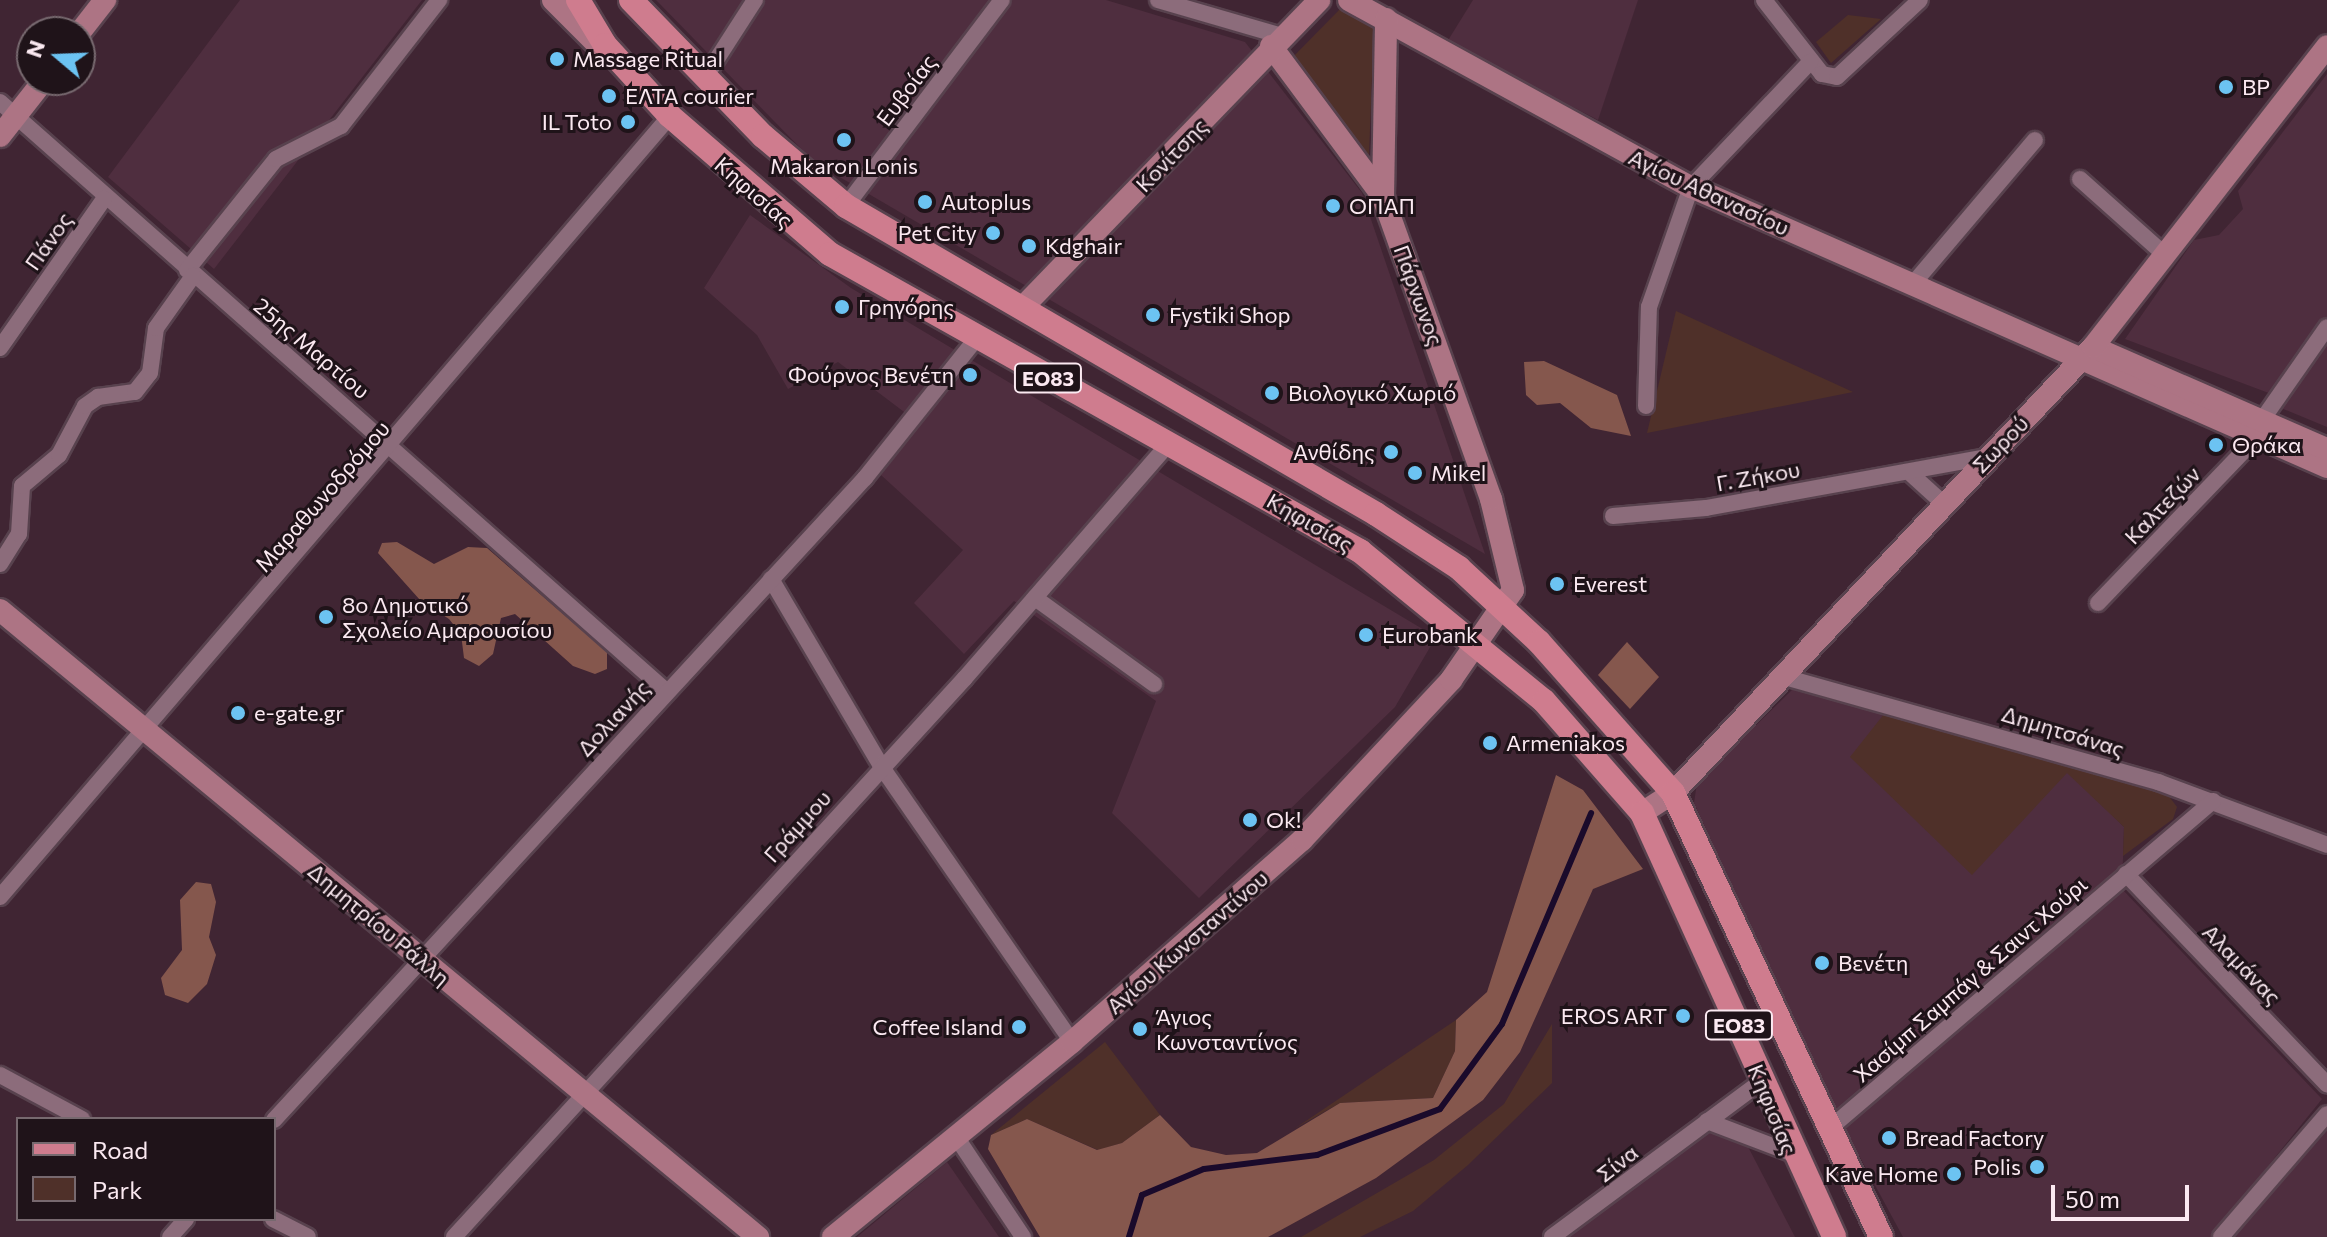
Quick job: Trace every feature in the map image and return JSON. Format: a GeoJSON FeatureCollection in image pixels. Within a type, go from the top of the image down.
{"type":"FeatureCollection","features":[{"type":"Feature","properties":{"kind":"main road","name":"Κηφισίας"},"geometry":{"type":"LineString","coordinates":[[578,0],[640,85],[670,116],[830,254],[975,340],[1170,442],[1360,551],[1479,641],[1544,701],[1642,813],[1791,1153],[1834,1237]]}},
{"type":"Feature","properties":{"kind":"main road"},"geometry":{"type":"LineString","coordinates":[[614,0],[671,45]]}},
{"type":"Feature","properties":{"kind":"main road","name":"Κηφισίας"},"geometry":{"type":"LineString","coordinates":[[631,0],[704,79],[846,206],[1376,514],[1503,607],[1673,793],[1881,1237]]}},
{"type":"Feature","properties":{"kind":"street"},"geometry":{"type":"LineString","coordinates":[[92,16],[105,0]]}},
{"type":"Feature","properties":{"kind":"street"},"geometry":{"type":"LineString","coordinates":[[0,564],[19,534],[22,486],[59,455],[85,406],[98,397],[135,392],[150,373],[156,328],[190,273],[276,159],[341,126],[439,0]]}},
{"type":"Feature","properties":{"kind":"street"},"geometry":{"type":"LineString","coordinates":[[553,0],[640,85]]}},
{"type":"Feature","properties":{"kind":"street"},"geometry":{"type":"LineString","coordinates":[[704,79],[755,0]]}},
{"type":"Feature","properties":{"kind":"street","name":"Ευβοίας"},"geometry":{"type":"LineString","coordinates":[[846,206],[1002,0]]}},
{"type":"Feature","properties":{"kind":"street"},"geometry":{"type":"LineString","coordinates":[[1158,0],[1276,41],[1383,197]]}},
{"type":"Feature","properties":{"kind":"street","name":"Κονίτσης"},"geometry":{"type":"LineString","coordinates":[[1022,308],[1276,41],[1319,0]]}},
{"type":"Feature","properties":{"kind":"street","name":"Αγίου Αθανασίου"},"geometry":{"type":"LineString","coordinates":[[1349,0],[1375,9],[1691,187],[2081,360],[2259,429]]}},
{"type":"Feature","properties":{"kind":"street"},"geometry":{"type":"LineString","coordinates":[[1764,0],[1822,74],[1844,75],[1920,0]]}},
{"type":"Feature","properties":{"kind":"street","name":"Πάρνωνος"},"geometry":{"type":"LineString","coordinates":[[1375,9],[1383,197],[1512,563],[1515,585],[1503,607]]}},
{"type":"Feature","properties":{"kind":"street","name":"Σωρού"},"geometry":{"type":"LineString","coordinates":[[1642,813],[1673,793],[2081,360],[2327,46]]}},
{"type":"Feature","properties":{"kind":"street"},"geometry":{"type":"LineString","coordinates":[[1646,406],[1649,307],[1691,187],[1810,62]]}},
{"type":"Feature","properties":{"kind":"street"},"geometry":{"type":"LineString","coordinates":[[0,136],[8,109],[24,96]]}},
{"type":"Feature","properties":{"kind":"street","name":"25ης Μαρτίου"},"geometry":{"type":"LineString","coordinates":[[8,109],[104,199],[393,446],[667,692]]}},
{"type":"Feature","properties":{"kind":"street","name":"Μαραθωνοδρόμου"},"geometry":{"type":"LineString","coordinates":[[0,897],[148,732],[670,116]]}},
{"type":"Feature","properties":{"kind":"street"},"geometry":{"type":"LineString","coordinates":[[1912,285],[2035,140]]}},
{"type":"Feature","properties":{"kind":"street"},"geometry":{"type":"LineString","coordinates":[[2080,179],[2165,255]]}},
{"type":"Feature","properties":{"kind":"street","name":"Πάνος"},"geometry":{"type":"LineString","coordinates":[[0,348],[104,199]]}},
{"type":"Feature","properties":{"kind":"street","name":"Καλτεζών"},"geometry":{"type":"LineString","coordinates":[[2098,603],[2259,429],[2327,327]]}},
{"type":"Feature","properties":{"kind":"street","name":"Δολιανής"},"geometry":{"type":"LineString","coordinates":[[276,1118],[419,957],[865,478],[975,340]]}},
{"type":"Feature","properties":{"kind":"street"},"geometry":{"type":"LineString","coordinates":[[2259,429],[2327,449]]}},
{"type":"Feature","properties":{"kind":"street"},"geometry":{"type":"LineString","coordinates":[[2259,429],[2327,467]]}},
{"type":"Feature","properties":{"kind":"street","name":"Γράμμου"},"geometry":{"type":"LineString","coordinates":[[454,1237],[1035,598],[1170,442]]}},
{"type":"Feature","properties":{"kind":"street","name":"Γ. Ζήκου"},"geometry":{"type":"LineString","coordinates":[[1613,516],[1911,474],[1987,457]]}},
{"type":"Feature","properties":{"kind":"street"},"geometry":{"type":"LineString","coordinates":[[1911,474],[1944,504]]}},
{"type":"Feature","properties":{"kind":"street"},"geometry":{"type":"LineString","coordinates":[[771,579],[881,766],[1072,1042]]}},
{"type":"Feature","properties":{"kind":"street"},"geometry":{"type":"LineString","coordinates":[[1035,598],[1154,684]]}},
{"type":"Feature","properties":{"kind":"street","name":"Αγίου Κωνσταντίνου"},"geometry":{"type":"LineString","coordinates":[[833,1237],[1072,1042],[1302,840],[1396,743],[1503,607]]}},
{"type":"Feature","properties":{"kind":"street","name":"Δημητρίου Ράλλη"},"geometry":{"type":"LineString","coordinates":[[0,610],[758,1237]]}},
{"type":"Feature","properties":{"kind":"street","name":"Δημητσάνας"},"geometry":{"type":"LineString","coordinates":[[1781,676],[2213,801],[2327,845]]}},
{"type":"Feature","properties":{"kind":"street","name":"Χασίμπ Σαμπάγ & Σαιντ Χούρι"},"geometry":{"type":"LineString","coordinates":[[1829,1129],[2213,801]]}},
{"type":"Feature","properties":{"kind":"street","name":"Αλαμάνας"},"geometry":{"type":"LineString","coordinates":[[2126,874],[2327,1084]]}},
{"type":"Feature","properties":{"kind":"street"},"geometry":{"type":"LineString","coordinates":[[0,1075],[78,1117]]}},
{"type":"Feature","properties":{"kind":"street","name":"Σίνα"},"geometry":{"type":"LineString","coordinates":[[1552,1237],[1762,1081]]}},
{"type":"Feature","properties":{"kind":"street"},"geometry":{"type":"LineString","coordinates":[[2221,1237],[2327,1114]]}},
{"type":"Feature","properties":{"kind":"street"},"geometry":{"type":"LineString","coordinates":[[1707,1121],[1791,1153]]}},
{"type":"Feature","properties":{"kind":"street"},"geometry":{"type":"LineString","coordinates":[[957,1138],[1023,1237]]}},
{"type":"Feature","properties":{"kind":"street"},"geometry":{"type":"LineString","coordinates":[[170,1237],[184,1221]]}},
{"type":"Feature","properties":{"kind":"street"},"geometry":{"type":"LineString","coordinates":[[276,1221],[308,1237]]}},
{"type":"Feature","properties":{"kind":"shaded area"},"geometry":{"type":"Polygon","coordinates":[[[240,0],[422,0],[214,269],[108,177],[240,0]]]}},
{"type":"Feature","properties":{"kind":"shaded area"},"geometry":{"type":"Polygon","coordinates":[[[656,0],[1106,0],[1245,42],[1362,193],[1485,554],[814,162],[656,0]]]}},
{"type":"Feature","properties":{"kind":"shaded area"},"geometry":{"type":"Polygon","coordinates":[[[1473,0],[1638,0],[1598,120],[1447,42],[1473,0]]]}},
{"type":"Feature","properties":{"kind":"shaded area"},"geometry":{"type":"Polygon","coordinates":[[[2327,74],[2327,319],[2274,395],[2125,339],[2194,240],[2219,235],[2243,209],[2238,191],[2327,74]]]}},
{"type":"Feature","properties":{"kind":"shaded area"},"geometry":{"type":"Polygon","coordinates":[[[750,215],[851,288],[1436,637],[1395,707],[1199,898],[1112,813],[1156,701],[1014,601],[964,654],[914,603],[963,550],[881,475],[920,424],[838,362],[788,389],[757,335],[704,288],[750,215]]]}},
{"type":"Feature","properties":{"kind":"shaded area"},"geometry":{"type":"Polygon","coordinates":[[[2327,341],[2327,427],[2281,408],[2327,341]]]}},
{"type":"Feature","properties":{"kind":"shaded area"},"geometry":{"type":"Polygon","coordinates":[[[1544,361],[1617,395],[1631,436],[1591,428],[1560,403],[1537,405],[1526,395],[1524,362],[1544,361]]]}},
{"type":"Feature","properties":{"kind":"shaded area"},"geometry":{"type":"Polygon","coordinates":[[[397,542],[434,564],[468,547],[487,548],[607,652],[607,669],[595,674],[573,666],[515,614],[501,618],[493,654],[479,666],[464,658],[461,634],[449,619],[420,600],[378,553],[382,543],[397,542]]]}},
{"type":"Feature","properties":{"kind":"shaded area"},"geometry":{"type":"Polygon","coordinates":[[[1627,642],[1659,677],[1630,709],[1598,675],[1627,642]]]}},
{"type":"Feature","properties":{"kind":"shaded area"},"geometry":{"type":"Polygon","coordinates":[[[1796,686],[2068,772],[2124,827],[2122,889],[2322,1099],[2211,1237],[1903,1237],[1829,1100],[1694,803],[1697,783],[1796,686]]]}},
{"type":"Feature","properties":{"kind":"shaded area"},"geometry":{"type":"Polygon","coordinates":[[[1556,775],[1583,790],[1643,869],[1593,889],[1520,1052],[1483,1100],[1376,1178],[1268,1237],[1040,1237],[988,1149],[991,1135],[1027,1119],[1097,1150],[1122,1143],[1160,1115],[1191,1147],[1226,1155],[1257,1153],[1340,1103],[1433,1098],[1455,1051],[1456,1020],[1487,992],[1556,775]]]}},
{"type":"Feature","properties":{"kind":"shaded area"},"geometry":{"type":"Polygon","coordinates":[[[196,882],[211,884],[216,902],[209,937],[216,955],[207,984],[188,1003],[165,995],[161,978],[182,950],[180,900],[196,882]]]}},
{"type":"Feature","properties":{"kind":"shaded area"},"geometry":{"type":"Polygon","coordinates":[[[2327,1126],[2327,1237],[2231,1237],[2320,1129],[2327,1126]]]}},
{"type":"Feature","properties":{"kind":"shaded area"},"geometry":{"type":"Polygon","coordinates":[[[1708,1131],[1745,1141],[1795,1237],[1569,1237],[1708,1131]]]}},
{"type":"Feature","properties":{"kind":"shaded area"},"geometry":{"type":"Polygon","coordinates":[[[947,1162],[999,1237],[857,1237],[947,1162]]]}},
{"type":"Feature","properties":{"kind":"green space"},"geometry":{"type":"Polygon","coordinates":[[[1342,7],[1374,24],[1369,155],[1290,60],[1342,7]]]}},
{"type":"Feature","properties":{"kind":"green space"},"geometry":{"type":"Polygon","coordinates":[[[1848,15],[1881,19],[1831,63],[1816,42],[1848,15]]]}},
{"type":"Feature","properties":{"kind":"green space"},"geometry":{"type":"Polygon","coordinates":[[[1676,311],[1853,392],[1647,433],[1676,311]]]}},
{"type":"Feature","properties":{"kind":"green space"},"geometry":{"type":"Polygon","coordinates":[[[1888,709],[2165,791],[2177,807],[2173,819],[2123,856],[2124,827],[2067,773],[1972,875],[1850,757],[1888,709]]]}},
{"type":"Feature","properties":{"kind":"green space"},"geometry":{"type":"Polygon","coordinates":[[[1456,1020],[1455,1051],[1433,1098],[1340,1103],[1294,1129],[1456,1020]]]}},
{"type":"Feature","properties":{"kind":"green space"},"geometry":{"type":"Polygon","coordinates":[[[1552,1024],[1552,1083],[1468,1165],[1413,1211],[1360,1237],[1301,1237],[1434,1160],[1504,1104],[1552,1024]]]}},
{"type":"Feature","properties":{"kind":"green space"},"geometry":{"type":"Polygon","coordinates":[[[1105,1042],[1160,1115],[1122,1143],[1098,1150],[1027,1119],[991,1135],[1105,1042]]]}},
{"type":"Feature","properties":{"kind":"waterway"},"geometry":{"type":"LineString","coordinates":[[1129,1237],[1142,1195],[1204,1169],[1317,1155],[1440,1109],[1502,1024],[1591,813]]}},
{"type":"Feature","properties":{"kind":"place","name":"Massage Ritual"},"geometry":{"type":"Point","coordinates":[557,59]}},
{"type":"Feature","properties":{"kind":"place","name":"BP"},"geometry":{"type":"Point","coordinates":[2226,87]}},
{"type":"Feature","properties":{"kind":"place","name":"ΕΛΤΑ courier"},"geometry":{"type":"Point","coordinates":[609,96]}},
{"type":"Feature","properties":{"kind":"place","name":"IL Toto"},"geometry":{"type":"Point","coordinates":[628,122]}},
{"type":"Feature","properties":{"kind":"place","name":"Makaron Lonis"},"geometry":{"type":"Point","coordinates":[844,140]}},
{"type":"Feature","properties":{"kind":"place","name":"Autoplus"},"geometry":{"type":"Point","coordinates":[925,202]}},
{"type":"Feature","properties":{"kind":"place","name":"ΟΠΑΠ"},"geometry":{"type":"Point","coordinates":[1333,206]}},
{"type":"Feature","properties":{"kind":"place","name":"Pet City"},"geometry":{"type":"Point","coordinates":[993,233]}},
{"type":"Feature","properties":{"kind":"place","name":"Kdghair"},"geometry":{"type":"Point","coordinates":[1029,246]}},
{"type":"Feature","properties":{"kind":"place","name":"Γρηγόρης"},"geometry":{"type":"Point","coordinates":[842,307]}},
{"type":"Feature","properties":{"kind":"place","name":"Fystiki Shop"},"geometry":{"type":"Point","coordinates":[1153,315]}},
{"type":"Feature","properties":{"kind":"place","name":"Φούρνος Βενέτη"},"geometry":{"type":"Point","coordinates":[970,375]}},
{"type":"Feature","properties":{"kind":"place","name":"Βιολογικό Χωριό"},"geometry":{"type":"Point","coordinates":[1272,393]}},
{"type":"Feature","properties":{"kind":"place","name":"Θράκα"},"geometry":{"type":"Point","coordinates":[2216,445]}},
{"type":"Feature","properties":{"kind":"place","name":"Ανθίδης"},"geometry":{"type":"Point","coordinates":[1391,452]}},
{"type":"Feature","properties":{"kind":"place","name":"Mikel"},"geometry":{"type":"Point","coordinates":[1415,473]}},
{"type":"Feature","properties":{"kind":"place","name":"Everest"},"geometry":{"type":"Point","coordinates":[1557,584]}},
{"type":"Feature","properties":{"kind":"place","name":"8ο Δημοτικό Σχολείο Αμαρουσίου"},"geometry":{"type":"Point","coordinates":[326,617]}},
{"type":"Feature","properties":{"kind":"place","name":"Eurobank"},"geometry":{"type":"Point","coordinates":[1366,635]}},
{"type":"Feature","properties":{"kind":"place","name":"e-gate.gr"},"geometry":{"type":"Point","coordinates":[238,713]}},
{"type":"Feature","properties":{"kind":"place","name":"Armeniakos"},"geometry":{"type":"Point","coordinates":[1490,743]}},
{"type":"Feature","properties":{"kind":"place","name":"Ok!"},"geometry":{"type":"Point","coordinates":[1250,820]}},
{"type":"Feature","properties":{"kind":"place","name":"Βενέτη"},"geometry":{"type":"Point","coordinates":[1822,963]}},
{"type":"Feature","properties":{"kind":"place","name":"EROS ART"},"geometry":{"type":"Point","coordinates":[1683,1016]}},
{"type":"Feature","properties":{"kind":"place","name":"Coffee Island"},"geometry":{"type":"Point","coordinates":[1019,1027]}},
{"type":"Feature","properties":{"kind":"place","name":"Άγιος Κωνσταντίνος"},"geometry":{"type":"Point","coordinates":[1140,1029]}},
{"type":"Feature","properties":{"kind":"place","name":"Bread Factory"},"geometry":{"type":"Point","coordinates":[1889,1138]}},
{"type":"Feature","properties":{"kind":"place","name":"Polis"},"geometry":{"type":"Point","coordinates":[2037,1167]}},
{"type":"Feature","properties":{"kind":"place","name":"Kave Home"},"geometry":{"type":"Point","coordinates":[1954,1174]}}]}
